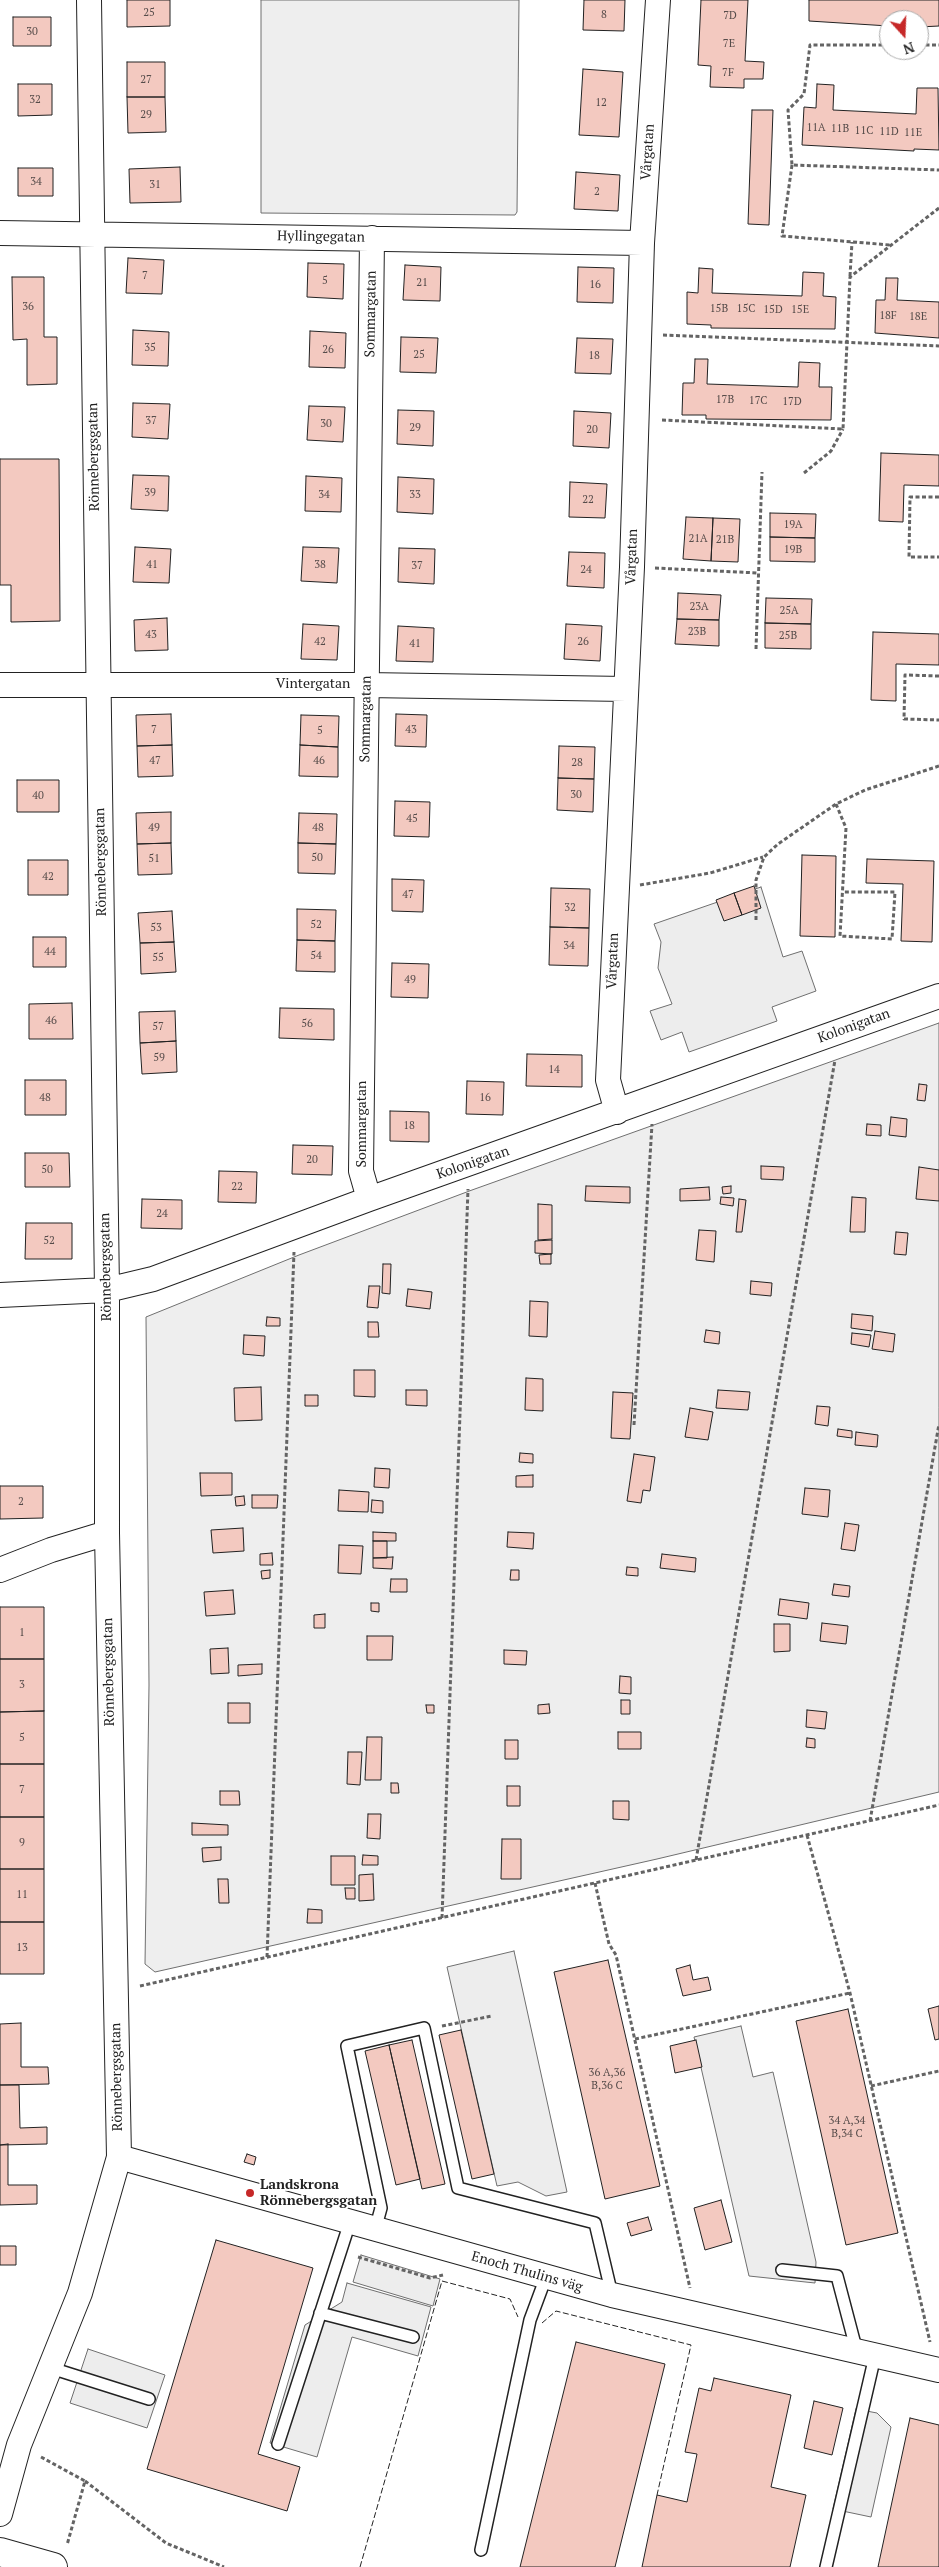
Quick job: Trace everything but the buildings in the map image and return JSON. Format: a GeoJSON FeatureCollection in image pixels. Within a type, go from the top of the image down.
{"type":"FeatureCollection","features":[{"type":"Feature","properties":{"kind":"main road"},"geometry":{"type":"LineString","coordinates":[[0,2552],[59,2557]]}},
{"type":"Feature","properties":{"kind":"street","name":"Rönnebergsgatan"},"geometry":{"type":"LineString","coordinates":[[0,2514],[10,2443],[51,2368],[80,2293],[120,2157],[115,1992],[107,1533],[107,1290],[89,0]]}},
{"type":"Feature","properties":{"kind":"street","name":"Vårgatan"},"geometry":{"type":"LineString","coordinates":[[617,1112],[608,1080],[632,567],[642,243],[658,0]]}},
{"type":"Feature","properties":{"kind":"street","name":"Hyllingegatan"},"geometry":{"type":"LineString","coordinates":[[0,233],[642,243]]}},
{"type":"Feature","properties":{"kind":"street","name":"Sommargatan"},"geometry":{"type":"LineString","coordinates":[[369,1199],[361,1171],[372,238]]}},
{"type":"Feature","properties":{"kind":"street","name":"Vintergatan"},"geometry":{"type":"LineString","coordinates":[[0,685],[366,684],[626,689]]}},
{"type":"Feature","properties":{"kind":"street","name":"Kolonigatan"},"geometry":{"type":"LineString","coordinates":[[0,1295],[107,1290],[153,1279],[369,1199],[939,996]]}},
{"type":"Feature","properties":{"kind":"street"},"geometry":{"type":"LineString","coordinates":[[0,1570],[51,1550],[107,1533]]}},
{"type":"Feature","properties":{"kind":"street","name":"Enoch Thulins väg"},"geometry":{"type":"LineString","coordinates":[[120,2157],[612,2295],[936,2369]]}},
{"type":"Feature","properties":{"kind":"lane"},"geometry":{"type":"LineString","coordinates":[[375,2230],[381,2208],[346,2046],[424,2028],[458,2188],[595,2223],[612,2295]]}},
{"type":"Feature","properties":{"kind":"lane"},"geometry":{"type":"LineString","coordinates":[[278,2444],[350,2222]]}},
{"type":"Feature","properties":{"kind":"lane"},"geometry":{"type":"LineString","coordinates":[[782,2270],[837,2276],[866,2354],[826,2567]]}},
{"type":"Feature","properties":{"kind":"lane"},"geometry":{"type":"LineString","coordinates":[[481,2550],[530,2320],[546,2277]]}},
{"type":"Feature","properties":{"kind":"lane"},"geometry":{"type":"LineString","coordinates":[[320,2313],[413,2337]]}},
{"type":"Feature","properties":{"kind":"lane"},"geometry":{"type":"LineString","coordinates":[[51,2368],[149,2398]]}},
{"type":"Feature","properties":{"kind":"path"},"geometry":{"type":"LineString","coordinates":[[879,45],[810,45],[804,94],[788,110],[792,165],[782,236],[891,245]]}},
{"type":"Feature","properties":{"kind":"path"},"geometry":{"type":"LineString","coordinates":[[792,165],[939,170]]}},
{"type":"Feature","properties":{"kind":"path"},"geometry":{"type":"LineString","coordinates":[[850,277],[939,208]]}},
{"type":"Feature","properties":{"kind":"path"},"geometry":{"type":"LineString","coordinates":[[804,473],[831,451],[843,429],[852,242]]}},
{"type":"Feature","properties":{"kind":"path"},"geometry":{"type":"LineString","coordinates":[[640,335],[939,346]]}},
{"type":"Feature","properties":{"kind":"path"},"geometry":{"type":"LineString","coordinates":[[637,419],[843,429]]}},
{"type":"Feature","properties":{"kind":"path"},"geometry":{"type":"LineString","coordinates":[[756,649],[762,472]]}},
{"type":"Feature","properties":{"kind":"path"},"geometry":{"type":"LineString","coordinates":[[939,497],[910,497],[909,557],[939,557]]}},
{"type":"Feature","properties":{"kind":"path"},"geometry":{"type":"LineString","coordinates":[[632,567],[758,573]]}},
{"type":"Feature","properties":{"kind":"path"},"geometry":{"type":"LineString","coordinates":[[939,676],[905,675],[904,719],[939,720]]}},
{"type":"Feature","properties":{"kind":"path"},"geometry":{"type":"LineString","coordinates":[[616,888],[710,874],[764,857],[778,844],[836,804],[865,790],[939,766]]}},
{"type":"Feature","properties":{"kind":"path"},"geometry":{"type":"LineString","coordinates":[[836,804],[846,828],[844,892],[840,936],[892,939],[895,892],[844,892]]}},
{"type":"Feature","properties":{"kind":"path"},"geometry":{"type":"LineString","coordinates":[[756,920],[756,880],[764,857]]}},
{"type":"Feature","properties":{"kind":"path"},"geometry":{"type":"LineString","coordinates":[[696,1860],[835,1057]]}},
{"type":"Feature","properties":{"kind":"path"},"geometry":{"type":"LineString","coordinates":[[634,1425],[652,1124]]}},
{"type":"Feature","properties":{"kind":"path"},"geometry":{"type":"LineString","coordinates":[[442,1918],[468,1186]]}},
{"type":"Feature","properties":{"kind":"path"},"geometry":{"type":"LineString","coordinates":[[267,1957],[294,1252]]}},
{"type":"Feature","properties":{"kind":"path"},"geometry":{"type":"LineString","coordinates":[[870,1821],[939,1424]]}},
{"type":"Feature","properties":{"kind":"path"},"geometry":{"type":"LineString","coordinates":[[115,1992],[939,1805]]}},
{"type":"Feature","properties":{"kind":"path"},"geometry":{"type":"LineString","coordinates":[[807,1835],[850,1993],[936,2369]]}},
{"type":"Feature","properties":{"kind":"path"},"geometry":{"type":"LineString","coordinates":[[595,1883],[608,1944],[616,1956],[689,2281],[694,2314]]}},
{"type":"Feature","properties":{"kind":"path"},"geometry":{"type":"LineString","coordinates":[[635,2039],[850,1993]]}},
{"type":"Feature","properties":{"kind":"path"},"geometry":{"type":"LineString","coordinates":[[424,2028],[460,2024],[492,2016]]}},
{"type":"Feature","properties":{"kind":"path"},"geometry":{"type":"LineString","coordinates":[[871,2086],[939,2071]]}},
{"type":"Feature","properties":{"kind":"path"},"geometry":{"type":"LineString","coordinates":[[340,2251],[430,2278],[442,2274],[450,2277]]}},
{"type":"Feature","properties":{"kind":"path"},"geometry":{"type":"LineString","coordinates":[[10,2443],[85,2480],[166,2543],[224,2567]]}},
{"type":"Feature","properties":{"kind":"path"},"geometry":{"type":"LineString","coordinates":[[59,2557],[85,2480]]}},
{"type":"Feature","properties":{"kind":"shaded area"},"geometry":{"type":"Polygon","coordinates":[[[261,0],[519,0],[517,212],[515,215],[261,213],[261,0]]]}},
{"type":"Feature","properties":{"kind":"shaded area"},"geometry":{"type":"Polygon","coordinates":[[[761,887],[783,957],[802,951],[816,991],[772,1007],[777,1021],[689,1052],[682,1032],[661,1040],[650,1011],[672,1004],[658,968],[661,942],[654,924],[761,887]]]}},
{"type":"Feature","properties":{"kind":"shaded area"},"geometry":{"type":"Polygon","coordinates":[[[939,1023],[939,1792],[657,1859],[155,1972],[145,1964],[149,1685],[146,1317],[299,1255],[472,1190],[939,1023]]]}},
{"type":"Feature","properties":{"kind":"shaded area"},"geometry":{"type":"Polygon","coordinates":[[[514,1951],[567,2192],[546,2196],[518,2182],[497,2186],[447,1967],[514,1951]]]}},
{"type":"Feature","properties":{"kind":"shaded area"},"geometry":{"type":"Polygon","coordinates":[[[741,2026],[753,2077],[773,2072],[816,2262],[815,2283],[749,2276],[694,2037],[741,2026]]]}},
{"type":"Feature","properties":{"kind":"shaded area"},"geometry":{"type":"Polygon","coordinates":[[[361,2255],[440,2279],[433,2306],[353,2282],[361,2255]]]}},
{"type":"Feature","properties":{"kind":"shaded area"},"geometry":{"type":"Polygon","coordinates":[[[347,2283],[431,2307],[418,2356],[352,2337],[317,2457],[270,2443],[305,2325],[342,2302],[347,2283]]]}},
{"type":"Feature","properties":{"kind":"shaded area"},"geometry":{"type":"Polygon","coordinates":[[[88,2349],[165,2375],[147,2428],[70,2403],[88,2349]]]}},
{"type":"Feature","properties":{"kind":"shaded area"},"geometry":{"type":"Polygon","coordinates":[[[856,2409],[877,2413],[891,2427],[871,2517],[833,2509],[856,2409]]]}},
{"type":"Feature","properties":{"kind":"fence"},"geometry":{"type":"LineString","coordinates":[[360,2567],[442,2281],[510,2299],[518,2317]]}},
{"type":"Feature","properties":{"kind":"fence"},"geometry":{"type":"LineString","coordinates":[[542,2323],[556,2311],[691,2345],[657,2495]]}},
{"type":"Feature","properties":{"kind":"place","name":"Landskrona Rönnebergsgatan"},"geometry":{"type":"Point","coordinates":[250,2193]}}]}
